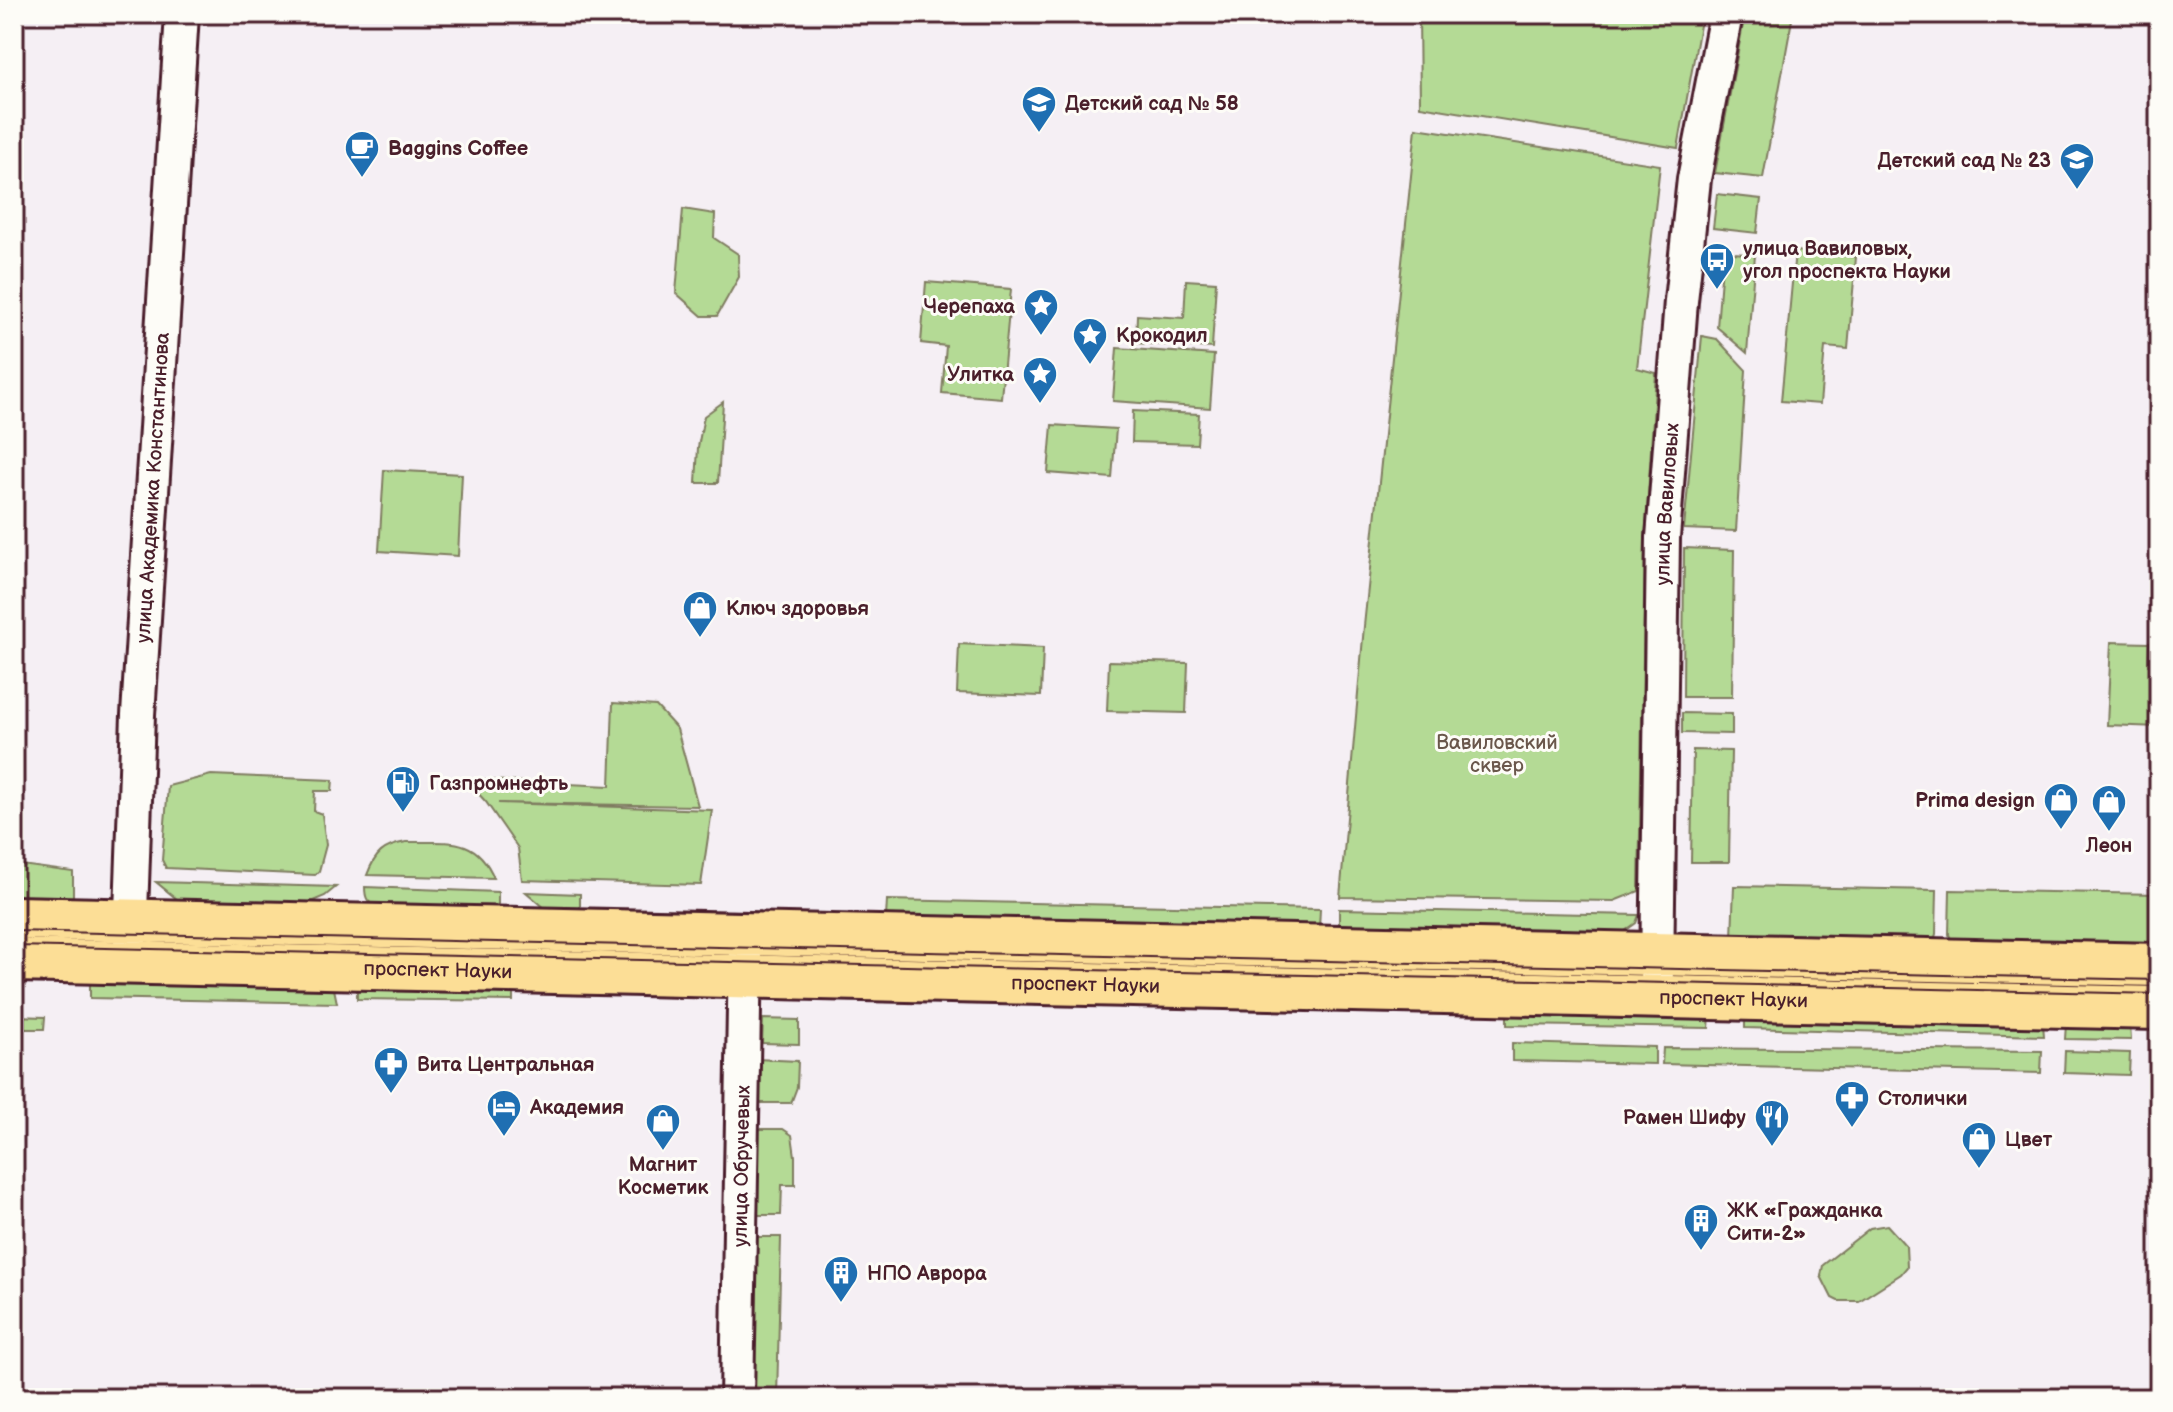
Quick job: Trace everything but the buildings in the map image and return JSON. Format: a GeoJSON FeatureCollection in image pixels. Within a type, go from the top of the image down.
{"type":"FeatureCollection","features":[{"type":"Feature","properties":{"kind":"main road"},"geometry":{"type":"LineString","coordinates":[[14,918],[2159,965]]}},
{"type":"Feature","properties":{"kind":"main road","name":"проспект Науки"},"geometry":{"type":"LineString","coordinates":[[14,960],[2159,1008]]}},
{"type":"Feature","properties":{"kind":"street","name":"улица Академика Константинова"},"geometry":{"type":"LineString","coordinates":[[129,963],[139,700],[182,14]]}},
{"type":"Feature","properties":{"kind":"street","name":"улица Вавиловых"},"geometry":{"type":"LineString","coordinates":[[1656,998],[1666,506],[1681,301],[1694,179],[1726,14]]}},
{"type":"Feature","properties":{"kind":"street","name":"улица Обручевых"},"geometry":{"type":"LineString","coordinates":[[737,1398],[746,934]]}},
{"type":"Feature","properties":{"kind":"green space"},"geometry":{"type":"Polygon","coordinates":[[[1419,14],[1702,14],[1678,148],[1420,106],[1419,14]]]}},
{"type":"Feature","properties":{"kind":"green space"},"geometry":{"type":"Polygon","coordinates":[[[1745,14],[1793,14],[1763,178],[1715,173],[1745,14]]]}},
{"type":"Feature","properties":{"kind":"green space","name":"Вавиловский сквер"},"geometry":{"type":"Polygon","coordinates":[[[1416,128],[1660,165],[1637,368],[1656,373],[1645,542],[1639,891],[1614,901],[1340,897],[1364,626],[1416,128]]]}},
{"type":"Feature","properties":{"kind":"green space"},"geometry":{"type":"Polygon","coordinates":[[[1717,194],[1761,199],[1757,233],[1713,228],[1717,194]]]}},
{"type":"Feature","properties":{"kind":"green space"},"geometry":{"type":"Polygon","coordinates":[[[683,209],[715,214],[714,238],[738,254],[739,277],[717,316],[702,316],[676,293],[683,209]]]}},
{"type":"Feature","properties":{"kind":"green space"},"geometry":{"type":"Polygon","coordinates":[[[1795,251],[1856,257],[1848,349],[1825,347],[1820,404],[1781,401],[1795,251]]]}},
{"type":"Feature","properties":{"kind":"green space"},"geometry":{"type":"Polygon","coordinates":[[[1723,252],[1755,255],[1747,353],[1717,327],[1723,252]]]}},
{"type":"Feature","properties":{"kind":"green space"},"geometry":{"type":"Polygon","coordinates":[[[1186,280],[1216,282],[1212,348],[1136,343],[1137,315],[1184,318],[1186,280]]]}},
{"type":"Feature","properties":{"kind":"green space"},"geometry":{"type":"Polygon","coordinates":[[[926,282],[1011,289],[1001,398],[942,393],[946,346],[921,343],[926,282]]]}},
{"type":"Feature","properties":{"kind":"green space"},"geometry":{"type":"Polygon","coordinates":[[[1702,336],[1717,339],[1746,370],[1736,531],[1684,529],[1702,336]]]}},
{"type":"Feature","properties":{"kind":"green space"},"geometry":{"type":"Polygon","coordinates":[[[1117,348],[1214,355],[1210,408],[1113,401],[1117,348]]]}},
{"type":"Feature","properties":{"kind":"green space"},"geometry":{"type":"Polygon","coordinates":[[[723,402],[718,483],[696,483],[704,416],[723,402]]]}},
{"type":"Feature","properties":{"kind":"green space"},"geometry":{"type":"Polygon","coordinates":[[[1133,411],[1199,414],[1197,444],[1132,442],[1133,411]]]}},
{"type":"Feature","properties":{"kind":"green space"},"geometry":{"type":"Polygon","coordinates":[[[1052,425],[1116,429],[1112,478],[1048,473],[1052,425]]]}},
{"type":"Feature","properties":{"kind":"green space"},"geometry":{"type":"Polygon","coordinates":[[[384,470],[462,474],[458,556],[379,551],[384,470]]]}},
{"type":"Feature","properties":{"kind":"green space"},"geometry":{"type":"Polygon","coordinates":[[[1684,548],[1734,550],[1732,697],[1683,697],[1684,548]]]}},
{"type":"Feature","properties":{"kind":"green space"},"geometry":{"type":"Polygon","coordinates":[[[2111,642],[2149,643],[2148,665],[2159,665],[2159,727],[2107,725],[2111,642]]]}},
{"type":"Feature","properties":{"kind":"green space"},"geometry":{"type":"Polygon","coordinates":[[[959,644],[1043,648],[1041,696],[957,693],[959,644]]]}},
{"type":"Feature","properties":{"kind":"green space"},"geometry":{"type":"Polygon","coordinates":[[[1109,661],[1188,663],[1186,713],[1107,711],[1109,661]]]}},
{"type":"Feature","properties":{"kind":"green space"},"geometry":{"type":"Polygon","coordinates":[[[613,703],[656,706],[677,729],[698,806],[498,803],[712,810],[701,885],[522,880],[518,848],[486,802],[465,779],[610,786],[613,703]]]}},
{"type":"Feature","properties":{"kind":"green space"},"geometry":{"type":"Polygon","coordinates":[[[1682,713],[1732,714],[1732,734],[1682,733],[1682,713]]]}},
{"type":"Feature","properties":{"kind":"green space"},"geometry":{"type":"Polygon","coordinates":[[[1693,750],[1731,751],[1729,862],[1691,862],[1693,750]]]}},
{"type":"Feature","properties":{"kind":"green space"},"geometry":{"type":"Polygon","coordinates":[[[211,775],[333,780],[332,791],[315,791],[314,811],[322,814],[326,845],[319,871],[315,875],[166,868],[162,860],[168,786],[211,775]]]}},
{"type":"Feature","properties":{"kind":"green space"},"geometry":{"type":"Polygon","coordinates":[[[406,842],[447,842],[469,848],[487,864],[494,878],[367,875],[381,852],[406,842]]]}},
{"type":"Feature","properties":{"kind":"green space"},"geometry":{"type":"Polygon","coordinates":[[[14,864],[73,872],[73,900],[14,900],[14,864]]]}},
{"type":"Feature","properties":{"kind":"green space"},"geometry":{"type":"Polygon","coordinates":[[[156,882],[336,887],[325,896],[301,906],[191,904],[177,899],[156,882]]]}},
{"type":"Feature","properties":{"kind":"green space"},"geometry":{"type":"Polygon","coordinates":[[[1734,886],[1937,890],[1936,934],[1933,942],[1732,937],[1734,886]]]}},
{"type":"Feature","properties":{"kind":"green space"},"geometry":{"type":"Polygon","coordinates":[[[365,887],[498,892],[498,904],[494,911],[377,907],[367,899],[365,887]]]}},
{"type":"Feature","properties":{"kind":"green space"},"geometry":{"type":"Polygon","coordinates":[[[1950,890],[2159,894],[2159,947],[1952,943],[1949,934],[1950,890]]]}},
{"type":"Feature","properties":{"kind":"green space"},"geometry":{"type":"Polygon","coordinates":[[[526,892],[580,894],[580,912],[545,908],[526,892]]]}},
{"type":"Feature","properties":{"kind":"green space"},"geometry":{"type":"Polygon","coordinates":[[[887,900],[1320,909],[1319,928],[886,918],[887,900]]]}},
{"type":"Feature","properties":{"kind":"green space"},"geometry":{"type":"Polygon","coordinates":[[[1339,909],[1639,915],[1636,923],[1622,933],[1339,929],[1339,909]]]}},
{"type":"Feature","properties":{"kind":"green space"},"geometry":{"type":"Polygon","coordinates":[[[90,979],[333,984],[337,1003],[90,998],[90,979]]]}},
{"type":"Feature","properties":{"kind":"green space"},"geometry":{"type":"Polygon","coordinates":[[[357,984],[513,989],[513,1001],[357,999],[357,984]]]}},
{"type":"Feature","properties":{"kind":"green space"},"geometry":{"type":"Polygon","coordinates":[[[1507,1012],[1710,1016],[1709,1028],[1507,1025],[1507,1012]]]}},
{"type":"Feature","properties":{"kind":"green space"},"geometry":{"type":"Polygon","coordinates":[[[14,1016],[45,1017],[44,1029],[14,1029],[14,1016]]]}},
{"type":"Feature","properties":{"kind":"green space"},"geometry":{"type":"Polygon","coordinates":[[[1745,1017],[2043,1024],[2044,1036],[1745,1028],[1745,1017]]]}},
{"type":"Feature","properties":{"kind":"green space"},"geometry":{"type":"Polygon","coordinates":[[[763,1019],[799,1020],[799,1044],[762,1043],[763,1019]]]}},
{"type":"Feature","properties":{"kind":"green space"},"geometry":{"type":"Polygon","coordinates":[[[2066,1024],[2130,1025],[2131,1040],[2065,1039],[2066,1024]]]}},
{"type":"Feature","properties":{"kind":"green space"},"geometry":{"type":"Polygon","coordinates":[[[1512,1043],[1655,1047],[1655,1064],[1512,1061],[1512,1043]]]}},
{"type":"Feature","properties":{"kind":"green space"},"geometry":{"type":"Polygon","coordinates":[[[1663,1048],[2042,1051],[2041,1073],[1662,1064],[1663,1048]]]}},
{"type":"Feature","properties":{"kind":"green space"},"geometry":{"type":"Polygon","coordinates":[[[2065,1051],[2130,1053],[2129,1075],[2064,1073],[2065,1051]]]}},
{"type":"Feature","properties":{"kind":"green space"},"geometry":{"type":"Polygon","coordinates":[[[756,1059],[798,1061],[797,1087],[791,1103],[756,1103],[756,1059]]]}},
{"type":"Feature","properties":{"kind":"green space"},"geometry":{"type":"Polygon","coordinates":[[[755,1129],[783,1129],[792,1135],[795,1185],[782,1185],[781,1215],[754,1215],[755,1129]]]}},
{"type":"Feature","properties":{"kind":"green space"},"geometry":{"type":"Polygon","coordinates":[[[1887,1225],[1906,1246],[1907,1267],[1859,1301],[1832,1298],[1821,1276],[1823,1265],[1870,1228],[1887,1225]]]}},
{"type":"Feature","properties":{"kind":"green space"},"geometry":{"type":"Polygon","coordinates":[[[753,1237],[781,1237],[777,1398],[751,1398],[753,1237]]]}},
{"type":"Feature","properties":{"kind":"tram line"},"geometry":{"type":"LineString","coordinates":[[14,931],[2159,980]]}},
{"type":"Feature","properties":{"kind":"tram line"},"geometry":{"type":"LineString","coordinates":[[14,946],[2159,994]]}},
{"type":"Feature","properties":{"kind":"place","name":"Детский сад № 58"},"geometry":{"type":"Point","coordinates":[1039,134]}},
{"type":"Feature","properties":{"kind":"place","name":"Baggins Coffee"},"geometry":{"type":"Point","coordinates":[362,179]}},
{"type":"Feature","properties":{"kind":"place","name":"Детский сад № 23"},"geometry":{"type":"Point","coordinates":[2077,191]}},
{"type":"Feature","properties":{"kind":"place","name":"улица Вавиловых, угол проспекта Науки"},"geometry":{"type":"Point","coordinates":[1717,291]}},
{"type":"Feature","properties":{"kind":"place","name":"Черепаха"},"geometry":{"type":"Point","coordinates":[1041,337]}},
{"type":"Feature","properties":{"kind":"place","name":"Крокодил"},"geometry":{"type":"Point","coordinates":[1090,366]}},
{"type":"Feature","properties":{"kind":"place","name":"Улитка"},"geometry":{"type":"Point","coordinates":[1040,405]}},
{"type":"Feature","properties":{"kind":"place","name":"Ключ здоровья"},"geometry":{"type":"Point","coordinates":[700,639]}},
{"type":"Feature","properties":{"kind":"place","name":"Газпромнефть"},"geometry":{"type":"Point","coordinates":[403,814]}},
{"type":"Feature","properties":{"kind":"place","name":"Prima design"},"geometry":{"type":"Point","coordinates":[2061,831]}},
{"type":"Feature","properties":{"kind":"place","name":"Леон"},"geometry":{"type":"Point","coordinates":[2109,833]}},
{"type":"Feature","properties":{"kind":"place","name":"Вита Центральная"},"geometry":{"type":"Point","coordinates":[391,1095]}},
{"type":"Feature","properties":{"kind":"place","name":"Столички"},"geometry":{"type":"Point","coordinates":[1852,1129]}},
{"type":"Feature","properties":{"kind":"place","name":"Академия"},"geometry":{"type":"Point","coordinates":[504,1138]}},
{"type":"Feature","properties":{"kind":"place","name":"Рамен Шифу"},"geometry":{"type":"Point","coordinates":[1772,1148]}},
{"type":"Feature","properties":{"kind":"place","name":"Магнит Косметик"},"geometry":{"type":"Point","coordinates":[663,1152]}},
{"type":"Feature","properties":{"kind":"place","name":"Цвет"},"geometry":{"type":"Point","coordinates":[1979,1170]}},
{"type":"Feature","properties":{"kind":"place","name":"ЖК «Гражданка Сити-2»"},"geometry":{"type":"Point","coordinates":[1701,1252]}},
{"type":"Feature","properties":{"kind":"place","name":"НПО Аврора"},"geometry":{"type":"Point","coordinates":[841,1304]}}]}
